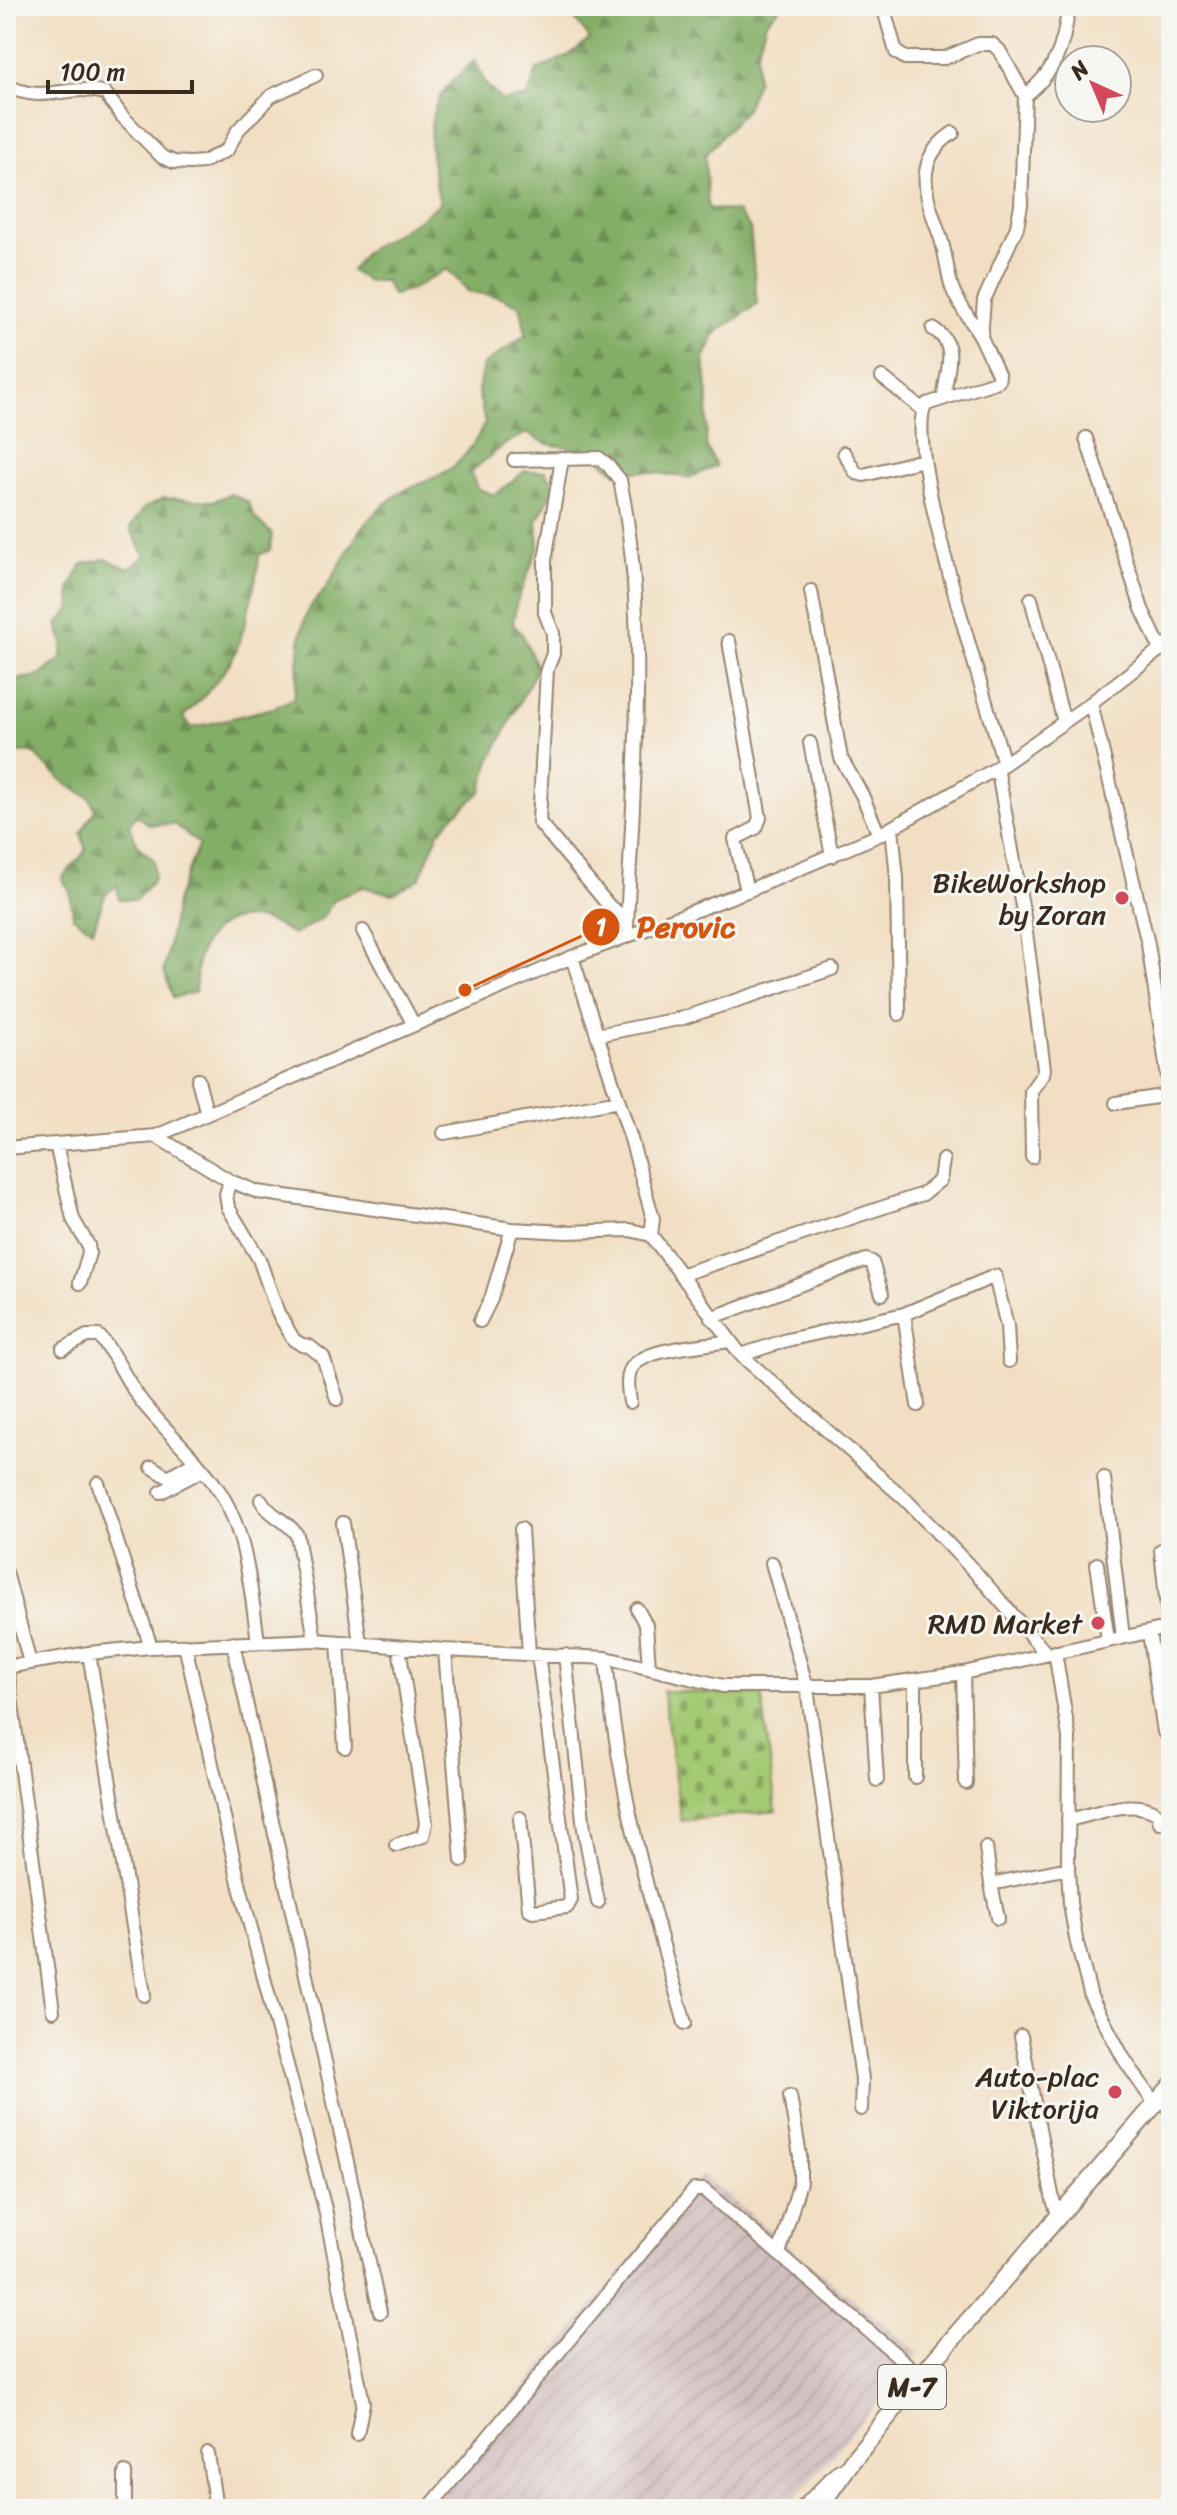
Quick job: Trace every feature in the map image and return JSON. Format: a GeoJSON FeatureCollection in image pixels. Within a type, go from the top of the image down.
{"type":"FeatureCollection","features":[{"type":"Feature","properties":{"kind":"main road","name":"M-7"},"geometry":{"type":"LineString","coordinates":[[818,2509],[921,2376],[1171,2086]]}},
{"type":"Feature","properties":{"kind":"street"},"geometry":{"type":"LineString","coordinates":[[883,6],[896,52],[905,58],[945,58],[978,44],[992,44],[999,50],[1025,96],[1021,205],[1017,227],[984,300],[981,337]]}},
{"type":"Feature","properties":{"kind":"street"},"geometry":{"type":"LineString","coordinates":[[1025,96],[1039,85],[1057,61],[1066,38],[1068,10]]}},
{"type":"Feature","properties":{"kind":"street"},"geometry":{"type":"LineString","coordinates":[[6,85],[34,96],[88,89],[105,93],[122,116],[162,157],[190,163],[203,162],[227,150],[238,130],[271,96],[316,75]]}},
{"type":"Feature","properties":{"kind":"street"},"geometry":{"type":"LineString","coordinates":[[953,133],[938,143],[930,157],[926,197],[953,289],[999,376],[998,381],[927,404],[922,409],[923,460],[1000,766],[1024,917],[1044,1069],[1031,1091],[1032,1157]]}},
{"type":"Feature","properties":{"kind":"street"},"geometry":{"type":"LineString","coordinates":[[933,329],[940,333],[950,350],[950,371],[944,398]]}},
{"type":"Feature","properties":{"kind":"street"},"geometry":{"type":"LineString","coordinates":[[882,377],[922,409]]}},
{"type":"Feature","properties":{"kind":"street"},"geometry":{"type":"LineString","coordinates":[[6,1148],[156,1136],[572,957],[832,856],[879,835],[1000,766],[1166,646],[1142,609],[1086,438]]}},
{"type":"Feature","properties":{"kind":"street"},"geometry":{"type":"LineString","coordinates":[[844,453],[856,473],[864,475],[923,460]]}},
{"type":"Feature","properties":{"kind":"street"},"geometry":{"type":"LineString","coordinates":[[514,460],[599,458],[616,472],[620,480],[632,543],[636,613],[627,937]]}},
{"type":"Feature","properties":{"kind":"street"},"geometry":{"type":"LineString","coordinates":[[562,459],[545,560],[545,613],[553,633],[553,646],[547,669],[539,822],[610,907],[627,919]]}},
{"type":"Feature","properties":{"kind":"street"},"geometry":{"type":"LineString","coordinates":[[811,591],[841,758],[862,795],[879,835]]}},
{"type":"Feature","properties":{"kind":"street"},"geometry":{"type":"LineString","coordinates":[[1031,599],[1064,722]]}},
{"type":"Feature","properties":{"kind":"street"},"geometry":{"type":"LineString","coordinates":[[729,641],[760,818],[756,828],[735,839],[747,891]]}},
{"type":"Feature","properties":{"kind":"street"},"geometry":{"type":"LineString","coordinates":[[1091,703],[1148,944],[1170,1091],[1163,1096],[1116,1103]]}},
{"type":"Feature","properties":{"kind":"street"},"geometry":{"type":"LineString","coordinates":[[810,743],[832,856]]}},
{"type":"Feature","properties":{"kind":"street"},"geometry":{"type":"LineString","coordinates":[[892,828],[897,878],[899,1014]]}},
{"type":"Feature","properties":{"kind":"street"},"geometry":{"type":"LineString","coordinates":[[363,931],[414,1025]]}},
{"type":"Feature","properties":{"kind":"street"},"geometry":{"type":"LineString","coordinates":[[572,957],[653,1219],[651,1235]]}},
{"type":"Feature","properties":{"kind":"street"},"geometry":{"type":"LineString","coordinates":[[597,1035],[683,1018],[832,969]]}},
{"type":"Feature","properties":{"kind":"street"},"geometry":{"type":"LineString","coordinates":[[198,1080],[207,1114]]}},
{"type":"Feature","properties":{"kind":"street"},"geometry":{"type":"LineString","coordinates":[[444,1133],[619,1101]]}},
{"type":"Feature","properties":{"kind":"street"},"geometry":{"type":"LineString","coordinates":[[156,1136],[230,1181],[258,1192],[512,1229],[566,1232],[630,1230],[651,1235],[741,1355],[905,1499],[1050,1653],[1069,1737],[1070,1903],[1091,1997],[1124,2059],[1155,2104]]}},
{"type":"Feature","properties":{"kind":"street"},"geometry":{"type":"LineString","coordinates":[[56,1144],[73,1219],[88,1245],[89,1253],[80,1283]]}},
{"type":"Feature","properties":{"kind":"street"},"geometry":{"type":"LineString","coordinates":[[680,1275],[923,1194],[940,1180],[943,1160]]}},
{"type":"Feature","properties":{"kind":"street"},"geometry":{"type":"LineString","coordinates":[[230,1181],[226,1194],[228,1207],[259,1259],[278,1313],[294,1340],[309,1346],[323,1357],[337,1399]]}},
{"type":"Feature","properties":{"kind":"street"},"geometry":{"type":"LineString","coordinates":[[480,1321],[491,1299],[512,1229]]}},
{"type":"Feature","properties":{"kind":"street"},"geometry":{"type":"LineString","coordinates":[[711,1318],[866,1260],[875,1267],[882,1294]]}},
{"type":"Feature","properties":{"kind":"street"},"geometry":{"type":"LineString","coordinates":[[741,1355],[787,1340],[904,1314],[995,1276],[1007,1326],[1009,1361]]}},
{"type":"Feature","properties":{"kind":"street"},"geometry":{"type":"LineString","coordinates":[[904,1314],[918,1405]]}},
{"type":"Feature","properties":{"kind":"street"},"geometry":{"type":"LineString","coordinates":[[63,1349],[87,1336],[99,1336],[143,1403],[215,1484],[236,1523],[245,1557],[258,1641]]}},
{"type":"Feature","properties":{"kind":"street"},"geometry":{"type":"LineString","coordinates":[[630,1402],[629,1373],[640,1359],[697,1345],[729,1341]]}},
{"type":"Feature","properties":{"kind":"street"},"geometry":{"type":"LineString","coordinates":[[152,1467],[168,1477],[199,1465]]}},
{"type":"Feature","properties":{"kind":"street"},"geometry":{"type":"LineString","coordinates":[[161,1492],[199,1465]]}},
{"type":"Feature","properties":{"kind":"street"},"geometry":{"type":"LineString","coordinates":[[1104,1478],[1123,1637]]}},
{"type":"Feature","properties":{"kind":"street"},"geometry":{"type":"LineString","coordinates":[[98,1483],[151,1647]]}},
{"type":"Feature","properties":{"kind":"street"},"geometry":{"type":"LineString","coordinates":[[261,1500],[267,1511],[297,1535],[315,1640]]}},
{"type":"Feature","properties":{"kind":"street"},"geometry":{"type":"LineString","coordinates":[[343,1523],[360,1643]]}},
{"type":"Feature","properties":{"kind":"street"},"geometry":{"type":"LineString","coordinates":[[520,1818],[528,1906],[533,1911],[567,1907],[570,1904],[533,1654],[521,1529]]}},
{"type":"Feature","properties":{"kind":"street"},"geometry":{"type":"LineString","coordinates":[[53,2011],[7,1667],[89,1653],[151,1647],[315,1640],[606,1658],[723,1686],[871,1686],[963,1673],[1170,1627],[1161,1550]]}},
{"type":"Feature","properties":{"kind":"street"},"geometry":{"type":"LineString","coordinates":[[772,1563],[807,1688],[862,2079],[861,2109]]}},
{"type":"Feature","properties":{"kind":"street"},"geometry":{"type":"LineString","coordinates":[[1097,1564],[1108,1640]]}},
{"type":"Feature","properties":{"kind":"street"},"geometry":{"type":"LineString","coordinates":[[6,1572],[30,1663]]}},
{"type":"Feature","properties":{"kind":"street"},"geometry":{"type":"LineString","coordinates":[[637,1609],[646,1625],[649,1667]]}},
{"type":"Feature","properties":{"kind":"street"},"geometry":{"type":"LineString","coordinates":[[1149,1632],[1164,1732]]}},
{"type":"Feature","properties":{"kind":"street"},"geometry":{"type":"LineString","coordinates":[[338,1642],[345,1747]]}},
{"type":"Feature","properties":{"kind":"street"},"geometry":{"type":"LineString","coordinates":[[233,1643],[380,2312]]}},
{"type":"Feature","properties":{"kind":"street"},"geometry":{"type":"LineString","coordinates":[[185,1645],[239,1883],[325,2209],[363,2403],[357,2434]]}},
{"type":"Feature","properties":{"kind":"street"},"geometry":{"type":"LineString","coordinates":[[396,1845],[423,1836],[426,1823],[399,1647]]}},
{"type":"Feature","properties":{"kind":"street"},"geometry":{"type":"LineString","coordinates":[[445,1650],[462,1860]]}},
{"type":"Feature","properties":{"kind":"street"},"geometry":{"type":"LineString","coordinates":[[89,1653],[144,1995]]}},
{"type":"Feature","properties":{"kind":"street"},"geometry":{"type":"LineString","coordinates":[[565,1655],[584,1829],[598,1902]]}},
{"type":"Feature","properties":{"kind":"street"},"geometry":{"type":"LineString","coordinates":[[606,1658],[611,1720],[626,1804],[645,1885],[685,2023]]}},
{"type":"Feature","properties":{"kind":"street"},"geometry":{"type":"LineString","coordinates":[[963,1673],[966,1783]]}},
{"type":"Feature","properties":{"kind":"street"},"geometry":{"type":"LineString","coordinates":[[915,1680],[915,1777]]}},
{"type":"Feature","properties":{"kind":"street"},"geometry":{"type":"LineString","coordinates":[[871,1686],[877,1780]]}},
{"type":"Feature","properties":{"kind":"street"},"geometry":{"type":"LineString","coordinates":[[1068,1820],[1093,1812],[1148,1807],[1158,1814],[1160,1823]]}},
{"type":"Feature","properties":{"kind":"street"},"geometry":{"type":"LineString","coordinates":[[560,1828],[584,1829]]}},
{"type":"Feature","properties":{"kind":"street"},"geometry":{"type":"LineString","coordinates":[[986,1848],[998,1918]]}},
{"type":"Feature","properties":{"kind":"street"},"geometry":{"type":"LineString","coordinates":[[991,1884],[1068,1868]]}},
{"type":"Feature","properties":{"kind":"street"},"geometry":{"type":"LineString","coordinates":[[1021,2036],[1059,2217]]}},
{"type":"Feature","properties":{"kind":"street"},"geometry":{"type":"LineString","coordinates":[[779,2254],[800,2182],[800,2156],[790,2096]]}},
{"type":"Feature","properties":{"kind":"street"},"geometry":{"type":"LineString","coordinates":[[428,2509],[694,2190],[704,2190],[921,2376]]}},
{"type":"Feature","properties":{"kind":"street"},"geometry":{"type":"LineString","coordinates":[[208,2454],[216,2509]]}},
{"type":"Feature","properties":{"kind":"street"},"geometry":{"type":"LineString","coordinates":[[801,2509],[857,2455]]}},
{"type":"Feature","properties":{"kind":"street"},"geometry":{"type":"LineString","coordinates":[[125,2473],[125,2509]]}},
{"type":"Feature","properties":{"kind":"shaded area"},"geometry":{"type":"Polygon","coordinates":[[[702,2175],[919,2353],[787,2509],[423,2509],[702,2175]]]}},
{"type":"Feature","properties":{"kind":"green space"},"geometry":{"type":"Polygon","coordinates":[[[565,6],[782,6],[766,22],[757,52],[757,81],[746,109],[705,155],[708,208],[737,212],[750,228],[757,304],[715,334],[704,359],[708,398],[706,446],[716,466],[689,478],[645,471],[617,473],[588,453],[547,443],[527,433],[508,442],[470,472],[478,489],[495,495],[525,471],[545,471],[556,486],[537,520],[539,546],[516,604],[513,624],[523,635],[537,668],[490,761],[481,792],[438,834],[419,879],[393,894],[363,887],[335,899],[321,919],[293,935],[265,921],[237,919],[224,924],[205,944],[198,960],[195,992],[173,998],[164,971],[177,898],[199,844],[174,824],[150,825],[136,815],[129,826],[139,847],[154,860],[154,879],[136,900],[119,899],[117,885],[105,895],[93,930],[73,917],[70,892],[62,878],[86,851],[81,833],[95,810],[89,797],[67,785],[33,753],[6,752],[6,681],[39,676],[62,658],[63,641],[57,625],[71,609],[70,588],[82,564],[106,559],[129,569],[145,556],[130,528],[144,508],[164,498],[213,501],[231,494],[248,502],[255,518],[272,534],[270,550],[259,555],[249,608],[232,659],[209,690],[183,717],[192,728],[273,708],[293,699],[302,629],[311,606],[326,588],[357,535],[385,503],[447,471],[467,452],[485,423],[478,391],[483,365],[526,335],[521,307],[502,297],[469,292],[447,269],[410,290],[392,295],[385,281],[368,281],[351,271],[365,252],[423,217],[440,203],[430,135],[435,109],[447,87],[475,60],[486,85],[502,101],[527,97],[537,70],[569,55],[590,39],[565,6]]]}},
{"type":"Feature","properties":{"kind":"green space"},"geometry":{"type":"Polygon","coordinates":[[[663,1691],[762,1695],[776,1811],[681,1821],[663,1691]]]}},
{"type":"Feature","properties":{"kind":"place","name":"BikeWorkshop by Zoran"},"geometry":{"type":"Point","coordinates":[1122,898]}},
{"type":"Feature","properties":{"kind":"place","name":"Perovic"},"geometry":{"type":"Point","coordinates":[465,990]}},
{"type":"Feature","properties":{"kind":"place","name":"RMD Market"},"geometry":{"type":"Point","coordinates":[1098,1623]}},
{"type":"Feature","properties":{"kind":"place","name":"Auto-plac Viktorija"},"geometry":{"type":"Point","coordinates":[1115,2092]}}]}
